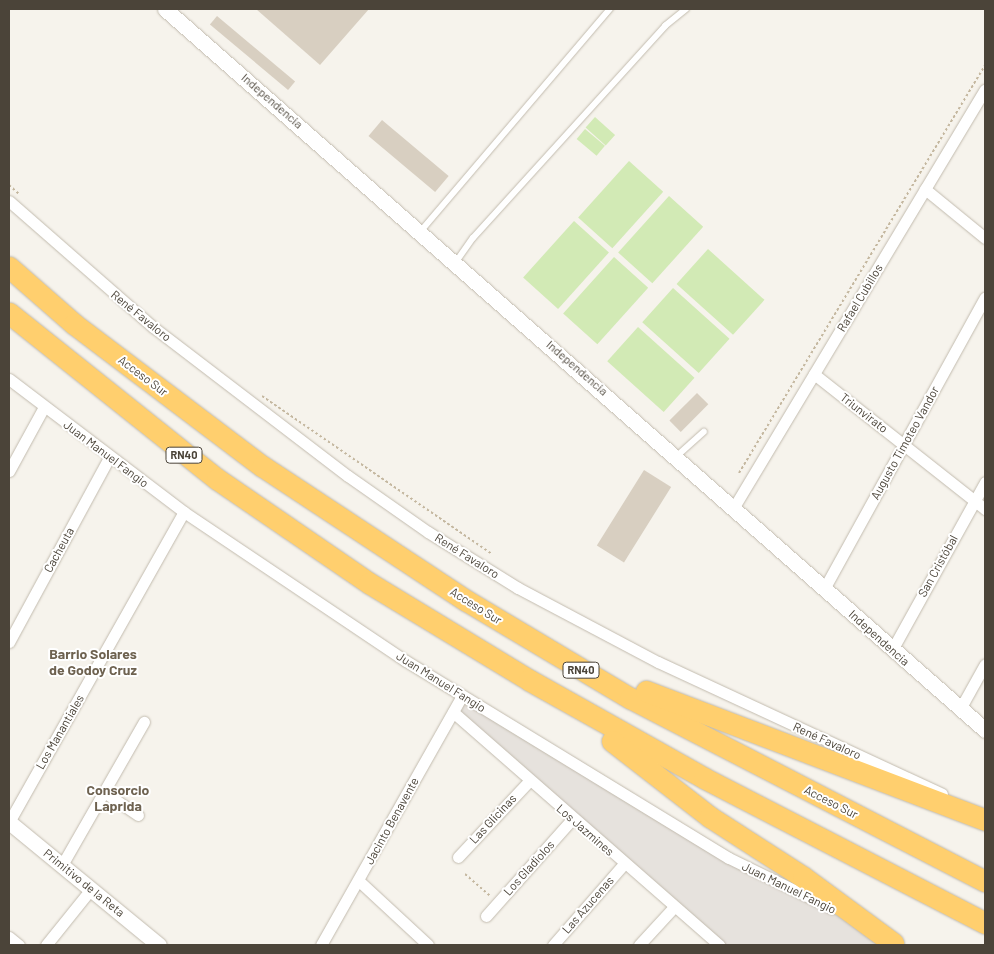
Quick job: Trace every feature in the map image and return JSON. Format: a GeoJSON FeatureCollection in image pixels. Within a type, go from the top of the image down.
{"type":"FeatureCollection","features":[{"type":"Feature","properties":{"kind":"highway","name":"Acceso Sur"},"geometry":{"type":"LineString","coordinates":[[9,267],[74,324],[269,471],[541,647],[720,746],[985,881]]}},
{"type":"Feature","properties":{"kind":"highway","name":"RN40"},"geometry":{"type":"LineString","coordinates":[[9,313],[217,480],[369,583],[529,680],[704,778],[985,923]]}},
{"type":"Feature","properties":{"kind":"highway"},"geometry":{"type":"LineString","coordinates":[[200,420],[547,639],[625,681],[666,701],[985,819]]}},
{"type":"Feature","properties":{"kind":"highway"},"geometry":{"type":"LineString","coordinates":[[369,583],[416,623],[619,745],[710,817],[803,877],[895,944]]}},
{"type":"Feature","properties":{"kind":"street","name":"Independencia"},"geometry":{"type":"LineString","coordinates":[[165,9],[421,231],[734,507],[892,650],[985,730]]}},
{"type":"Feature","properties":{"kind":"street","name":"Rafael Cubillos"},"geometry":{"type":"LineString","coordinates":[[734,507],[985,90]]}},
{"type":"Feature","properties":{"kind":"street"},"geometry":{"type":"LineString","coordinates":[[925,189],[985,238]]}},
{"type":"Feature","properties":{"kind":"street","name":"René Favaloro"},"geometry":{"type":"LineString","coordinates":[[9,201],[153,327],[348,476],[428,532],[518,588],[658,662],[985,819]]}},
{"type":"Feature","properties":{"kind":"street","name":"Augusto Timoteo Vandor"},"geometry":{"type":"LineString","coordinates":[[824,589],[985,297]]}},
{"type":"Feature","properties":{"kind":"street","name":"Triunvirato"},"geometry":{"type":"LineString","coordinates":[[814,374],[985,509]]}},
{"type":"Feature","properties":{"kind":"street","name":"Juan Manuel Fangio"},"geometry":{"type":"LineString","coordinates":[[9,379],[109,458],[184,512],[462,696],[729,858],[895,944]]}},
{"type":"Feature","properties":{"kind":"street"},"geometry":{"type":"LineString","coordinates":[[9,471],[44,407]]}},
{"type":"Feature","properties":{"kind":"street","name":"Cacheuta"},"geometry":{"type":"LineString","coordinates":[[9,642],[109,458]]}},
{"type":"Feature","properties":{"kind":"street","name":"San Cristóbal"},"geometry":{"type":"LineString","coordinates":[[892,650],[985,482]]}},
{"type":"Feature","properties":{"kind":"street","name":"Los Manantiales"},"geometry":{"type":"LineString","coordinates":[[9,822],[184,512]]}},
{"type":"Feature","properties":{"kind":"street"},"geometry":{"type":"LineString","coordinates":[[960,709],[985,664]]}},
{"type":"Feature","properties":{"kind":"street","name":"Jacinto Benavente"},"geometry":{"type":"LineString","coordinates":[[321,945],[462,696]]}},
{"type":"Feature","properties":{"kind":"street","name":"Los Jazmines"},"geometry":{"type":"LineString","coordinates":[[453,712],[572,819],[719,945]]}},
{"type":"Feature","properties":{"kind":"street"},"geometry":{"type":"LineString","coordinates":[[62,865],[144,722]]}},
{"type":"Feature","properties":{"kind":"street","name":"Las Glicinas"},"geometry":{"type":"LineString","coordinates":[[458,857],[529,781]]}},
{"type":"Feature","properties":{"kind":"street"},"geometry":{"type":"LineString","coordinates":[[104,792],[138,815]]}},
{"type":"Feature","properties":{"kind":"street","name":"Los Gladiolos"},"geometry":{"type":"LineString","coordinates":[[486,916],[572,819]]}},
{"type":"Feature","properties":{"kind":"street","name":"Primitivo de la Reta"},"geometry":{"type":"LineString","coordinates":[[9,822],[160,945]]}},
{"type":"Feature","properties":{"kind":"street","name":"Las Azucenas"},"geometry":{"type":"LineString","coordinates":[[553,945],[624,864]]}},
{"type":"Feature","properties":{"kind":"street"},"geometry":{"type":"LineString","coordinates":[[359,880],[428,945]]}},
{"type":"Feature","properties":{"kind":"street"},"geometry":{"type":"LineString","coordinates":[[46,945],[91,889]]}},
{"type":"Feature","properties":{"kind":"street"},"geometry":{"type":"LineString","coordinates":[[639,945],[674,907]]}},
{"type":"Feature","properties":{"kind":"street"},"geometry":{"type":"LineString","coordinates":[[9,937],[19,945]]}},
{"type":"Feature","properties":{"kind":"lane"},"geometry":{"type":"LineString","coordinates":[[421,231],[610,9]]}},
{"type":"Feature","properties":{"kind":"lane"},"geometry":{"type":"LineString","coordinates":[[456,262],[499,209],[686,9]]}},
{"type":"Feature","properties":{"kind":"lane"},"geometry":{"type":"LineString","coordinates":[[676,456],[704,432]]}},
{"type":"Feature","properties":{"kind":"path"},"geometry":{"type":"LineString","coordinates":[[739,473],[985,65]]}},
{"type":"Feature","properties":{"kind":"path"},"geometry":{"type":"LineString","coordinates":[[9,185],[23,198]]}},
{"type":"Feature","properties":{"kind":"path"},"geometry":{"type":"LineString","coordinates":[[258,392],[492,554]]}},
{"type":"Feature","properties":{"kind":"path"},"geometry":{"type":"LineString","coordinates":[[465,874],[498,903]]}},
{"type":"Feature","properties":{"kind":"shaded area"},"geometry":{"type":"Polygon","coordinates":[[[462,696],[729,858],[897,945],[719,945],[453,712],[462,696]]]}},
{"type":"Feature","properties":{"kind":"green space"},"geometry":{"type":"Polygon","coordinates":[[[595,117],[615,135],[606,145],[586,127],[595,117]]]}},
{"type":"Feature","properties":{"kind":"green space"},"geometry":{"type":"Polygon","coordinates":[[[585,129],[605,146],[597,156],[577,139],[585,129]]]}},
{"type":"Feature","properties":{"kind":"green space"},"geometry":{"type":"Polygon","coordinates":[[[629,161],[663,192],[612,248],[578,217],[629,161]]]}},
{"type":"Feature","properties":{"kind":"green space"},"geometry":{"type":"Polygon","coordinates":[[[669,196],[703,227],[652,283],[618,252],[669,196]]]}},
{"type":"Feature","properties":{"kind":"green space"},"geometry":{"type":"Polygon","coordinates":[[[574,221],[609,252],[558,309],[523,277],[574,221]]]}},
{"type":"Feature","properties":{"kind":"green space"},"geometry":{"type":"Polygon","coordinates":[[[708,249],[764,300],[733,335],[677,284],[708,249]]]}},
{"type":"Feature","properties":{"kind":"green space"},"geometry":{"type":"Polygon","coordinates":[[[614,257],[648,288],[597,344],[563,313],[614,257]]]}},
{"type":"Feature","properties":{"kind":"green space"},"geometry":{"type":"Polygon","coordinates":[[[673,288],[729,339],[699,373],[642,322],[673,288]]]}},
{"type":"Feature","properties":{"kind":"green space"},"geometry":{"type":"Polygon","coordinates":[[[638,327],[694,378],[664,412],[607,361],[638,327]]]}},
{"type":"Feature","properties":{"kind":"building"},"geometry":{"type":"Polygon","coordinates":[[[256,9],[369,9],[320,65],[256,9]]]}},
{"type":"Feature","properties":{"kind":"building"},"geometry":{"type":"Polygon","coordinates":[[[217,16],[295,82],[288,90],[210,24],[217,16]]]}},
{"type":"Feature","properties":{"kind":"building"},"geometry":{"type":"Polygon","coordinates":[[[382,120],[449,176],[435,192],[369,136],[382,120]]]}},
{"type":"Feature","properties":{"kind":"building"},"geometry":{"type":"Polygon","coordinates":[[[697,393],[708,404],[681,432],[669,421],[697,393]]]}},
{"type":"Feature","properties":{"kind":"building"},"geometry":{"type":"Polygon","coordinates":[[[644,470],[671,487],[624,562],[597,545],[644,470]]]}},
{"type":"Feature","properties":{"kind":"district","name":"Barrio Solares de Godoy Cruz"},"geometry":{"type":"Point","coordinates":[93,662]}},
{"type":"Feature","properties":{"kind":"district","name":"Consorcio Laprida"},"geometry":{"type":"Point","coordinates":[118,798]}}]}
